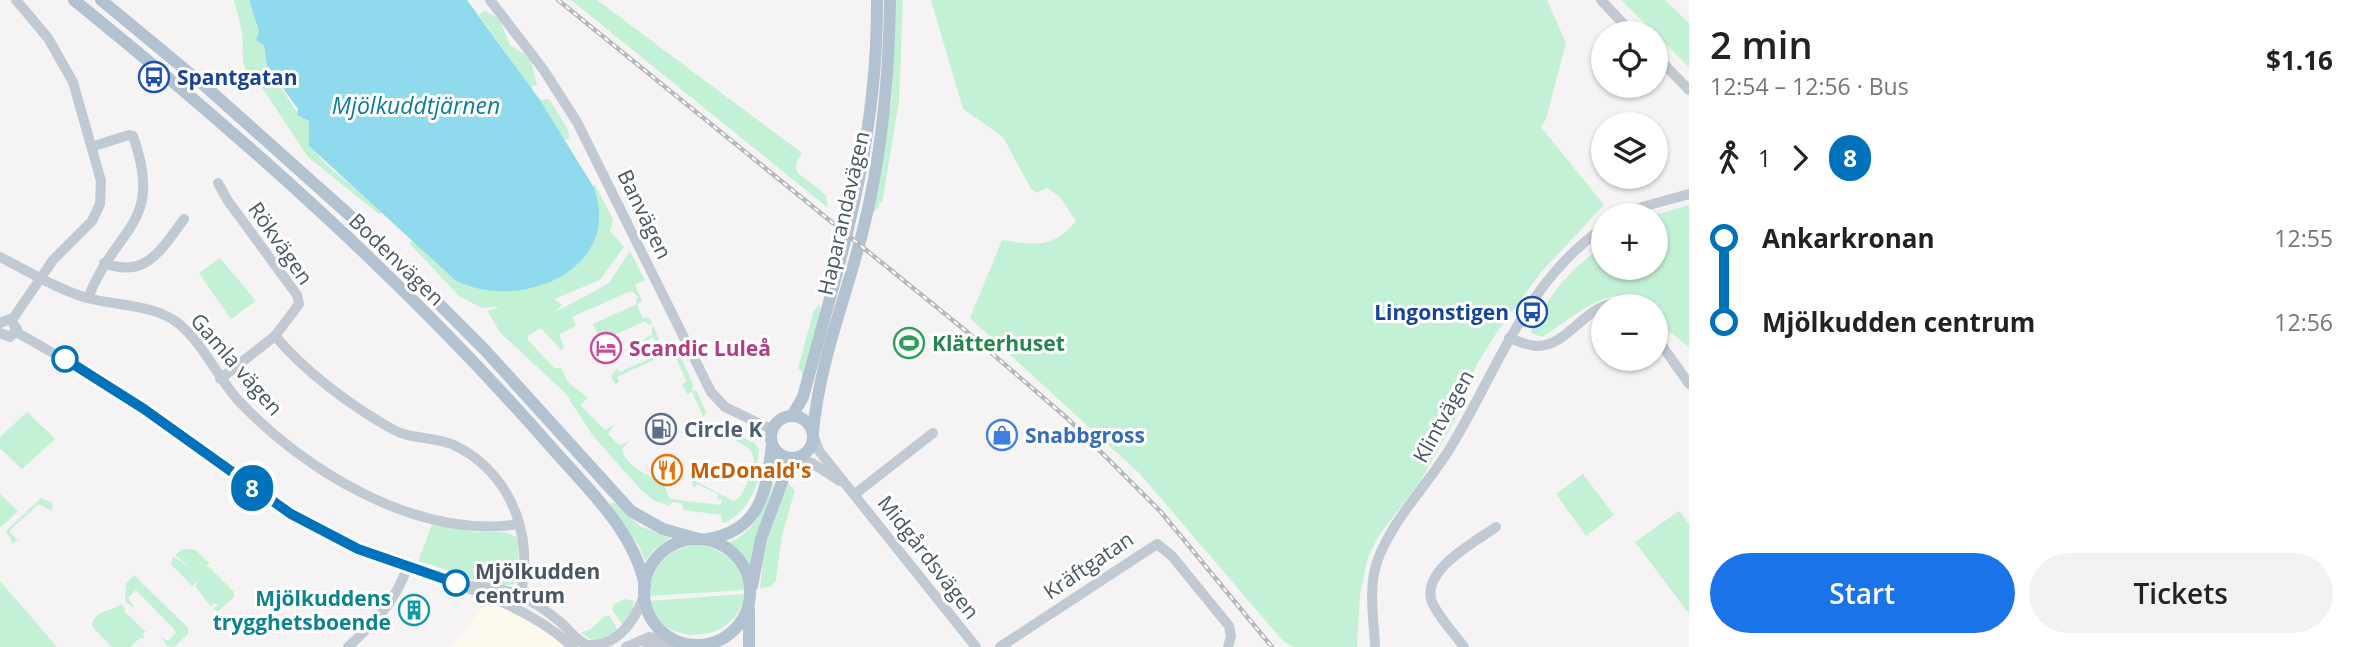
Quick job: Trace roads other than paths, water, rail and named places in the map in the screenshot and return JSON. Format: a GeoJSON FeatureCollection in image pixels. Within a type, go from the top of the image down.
{"type":"FeatureCollection","features":[{"type":"Feature","properties":{"kind":"main road","name":"Bodenvägen"},"geometry":{"type":"LineString","coordinates":[[74,0],[284,178],[442,330],[518,409],[613,520],[637,554],[645,589]]}},
{"type":"Feature","properties":{"kind":"main road","name":"Bodenvägen"},"geometry":{"type":"LineString","coordinates":[[101,0],[214,93],[356,221],[484,349],[631,511],[663,529],[701,540]]}},
{"type":"Feature","properties":{"kind":"main road","name":"Haparandavägen"},"geometry":{"type":"LineString","coordinates":[[792,416],[803,397],[857,200],[874,98],[877,0]]}},
{"type":"Feature","properties":{"kind":"main road","name":"Haparandavägen"},"geometry":{"type":"LineString","coordinates":[[813,434],[819,386],[861,238],[882,140],[890,0]]}},
{"type":"Feature","properties":{"kind":"main road"},"geometry":{"type":"LineString","coordinates":[[792,416],[805,420],[813,434],[810,449],[794,458],[761,539],[749,598],[738,625],[724,637],[702,644],[686,645],[658,627],[647,607],[645,589],[651,567],[665,551],[683,541],[701,540],[732,534],[749,520],[762,496],[773,429],[779,421],[792,416]]}},
{"type":"Feature","properties":{"kind":"main road"},"geometry":{"type":"LineString","coordinates":[[772,445],[780,454],[794,458]]}},
{"type":"Feature","properties":{"kind":"main road"},"geometry":{"type":"LineString","coordinates":[[701,540],[724,547],[739,560],[747,575],[749,647]]}},
{"type":"Feature","properties":{"kind":"street"},"geometry":{"type":"LineString","coordinates":[[12,320],[41,277],[92,221],[100,204],[101,181],[94,146],[74,94],[74,82],[48,38],[16,0]]}},
{"type":"Feature","properties":{"kind":"street","name":"Banvägen"},"geometry":{"type":"LineString","coordinates":[[490,0],[543,69],[577,122],[711,393],[725,407],[773,429]]}},
{"type":"Feature","properties":{"kind":"street"},"geometry":{"type":"LineString","coordinates":[[1601,0],[1621,21]]}},
{"type":"Feature","properties":{"kind":"street"},"geometry":{"type":"LineString","coordinates":[[1668,69],[1689,89]]}},
{"type":"Feature","properties":{"kind":"street"},"geometry":{"type":"LineString","coordinates":[[88,298],[104,263],[136,222],[144,201],[144,188],[133,136],[94,146]]}},
{"type":"Feature","properties":{"kind":"street","name":"Rökvägen"},"geometry":{"type":"LineString","coordinates":[[218,183],[298,299],[298,310],[275,336],[220,379]]}},
{"type":"Feature","properties":{"kind":"street"},"geometry":{"type":"LineString","coordinates":[[1654,203],[1689,194]]}},
{"type":"Feature","properties":{"kind":"street"},"geometry":{"type":"LineString","coordinates":[[104,263],[130,269],[144,265],[184,219]]}},
{"type":"Feature","properties":{"kind":"street","name":"Klintvägen"},"geometry":{"type":"LineString","coordinates":[[1375,647],[1372,596],[1379,558],[1397,525],[1453,444],[1509,338],[1554,272],[1591,239]]}},
{"type":"Feature","properties":{"kind":"street","name":"Gamla vägen"},"geometry":{"type":"LineString","coordinates":[[0,257],[88,298],[164,314],[180,325],[220,379],[278,439],[299,456],[359,492],[445,520],[486,526],[519,524]]}},
{"type":"Feature","properties":{"kind":"street"},"geometry":{"type":"LineString","coordinates":[[1509,338],[1532,345],[1546,344],[1591,313]]}},
{"type":"Feature","properties":{"kind":"street"},"geometry":{"type":"LineString","coordinates":[[0,323],[5,319],[12,320],[17,326],[16,332],[10,337],[1,337]]}},
{"type":"Feature","properties":{"kind":"street"},"geometry":{"type":"LineString","coordinates":[[16,332],[123,394],[291,514],[348,544],[460,584],[516,609],[546,624],[573,647]]}},
{"type":"Feature","properties":{"kind":"street"},"geometry":{"type":"LineString","coordinates":[[275,336],[310,372],[375,419],[402,433],[444,441],[470,455],[499,483],[510,500],[527,554],[521,596],[516,609]]}},
{"type":"Feature","properties":{"kind":"street"},"geometry":{"type":"LineString","coordinates":[[1668,354],[1689,384]]}},
{"type":"Feature","properties":{"kind":"street"},"geometry":{"type":"LineString","coordinates":[[854,492],[933,433]]}},
{"type":"Feature","properties":{"kind":"street","name":"Midgårdsvägen"},"geometry":{"type":"LineString","coordinates":[[813,434],[819,451],[976,647]]}},
{"type":"Feature","properties":{"kind":"street","name":"Midgårdsvägen"},"geometry":{"type":"LineString","coordinates":[[794,458],[826,471],[854,492]]}},
{"type":"Feature","properties":{"kind":"street"},"geometry":{"type":"LineString","coordinates":[[1464,647],[1432,601],[1431,583],[1439,569],[1496,527]]}},
{"type":"Feature","properties":{"kind":"street","name":"Kräftgatan"},"geometry":{"type":"LineString","coordinates":[[1000,647],[1157,544],[1172,556],[1227,624],[1231,636],[1228,647]]}},
{"type":"Feature","properties":{"kind":"street"},"geometry":{"type":"LineString","coordinates":[[348,647],[378,619],[396,593],[407,567]]}},
{"type":"Feature","properties":{"kind":"street"},"geometry":{"type":"LineString","coordinates":[[460,584],[501,589],[521,596],[583,642],[603,646],[629,629],[645,589]]}},
{"type":"Feature","properties":{"kind":"street"},"geometry":{"type":"LineString","coordinates":[[627,647],[649,637],[686,645]]}},
{"type":"Feature","properties":{"kind":"water","name":"Mjölkuddtjärnen"},"geometry":{"type":"Polygon","coordinates":[[[249,0],[467,0],[540,100],[594,188],[599,217],[594,242],[580,262],[559,278],[534,287],[507,291],[480,289],[455,280],[309,146],[309,121],[297,115],[298,109],[267,66],[264,45],[256,40],[259,31],[249,0]]]}},
{"type":"Feature","properties":{"kind":"railway"},"geometry":{"type":"LineString","coordinates":[[558,0],[966,331],[1068,419],[1161,512],[1272,647]]}},
{"type":"Feature","properties":{"kind":"place","name":"Spantgatan"},"geometry":{"type":"Point","coordinates":[154,77]}},
{"type":"Feature","properties":{"kind":"place","name":"Lingonstigen"},"geometry":{"type":"Point","coordinates":[1532,312]}},
{"type":"Feature","properties":{"kind":"place","name":"Klätterhuset"},"geometry":{"type":"Point","coordinates":[909,343]}},
{"type":"Feature","properties":{"kind":"place","name":"Scandic Luleå"},"geometry":{"type":"Point","coordinates":[606,348]}},
{"type":"Feature","properties":{"kind":"place","name":"Circle K"},"geometry":{"type":"Point","coordinates":[661,429]}},
{"type":"Feature","properties":{"kind":"place","name":"Snabbgross"},"geometry":{"type":"Point","coordinates":[1002,435]}},
{"type":"Feature","properties":{"kind":"place","name":"McDonald's"},"geometry":{"type":"Point","coordinates":[667,470]}},
{"type":"Feature","properties":{"kind":"place","name":"Mjölkudden centrum"},"geometry":{"type":"Point","coordinates":[456,583]}},
{"type":"Feature","properties":{"kind":"place","name":"Mjölkuddens trygghetsboende"},"geometry":{"type":"Point","coordinates":[414,610]}}]}
